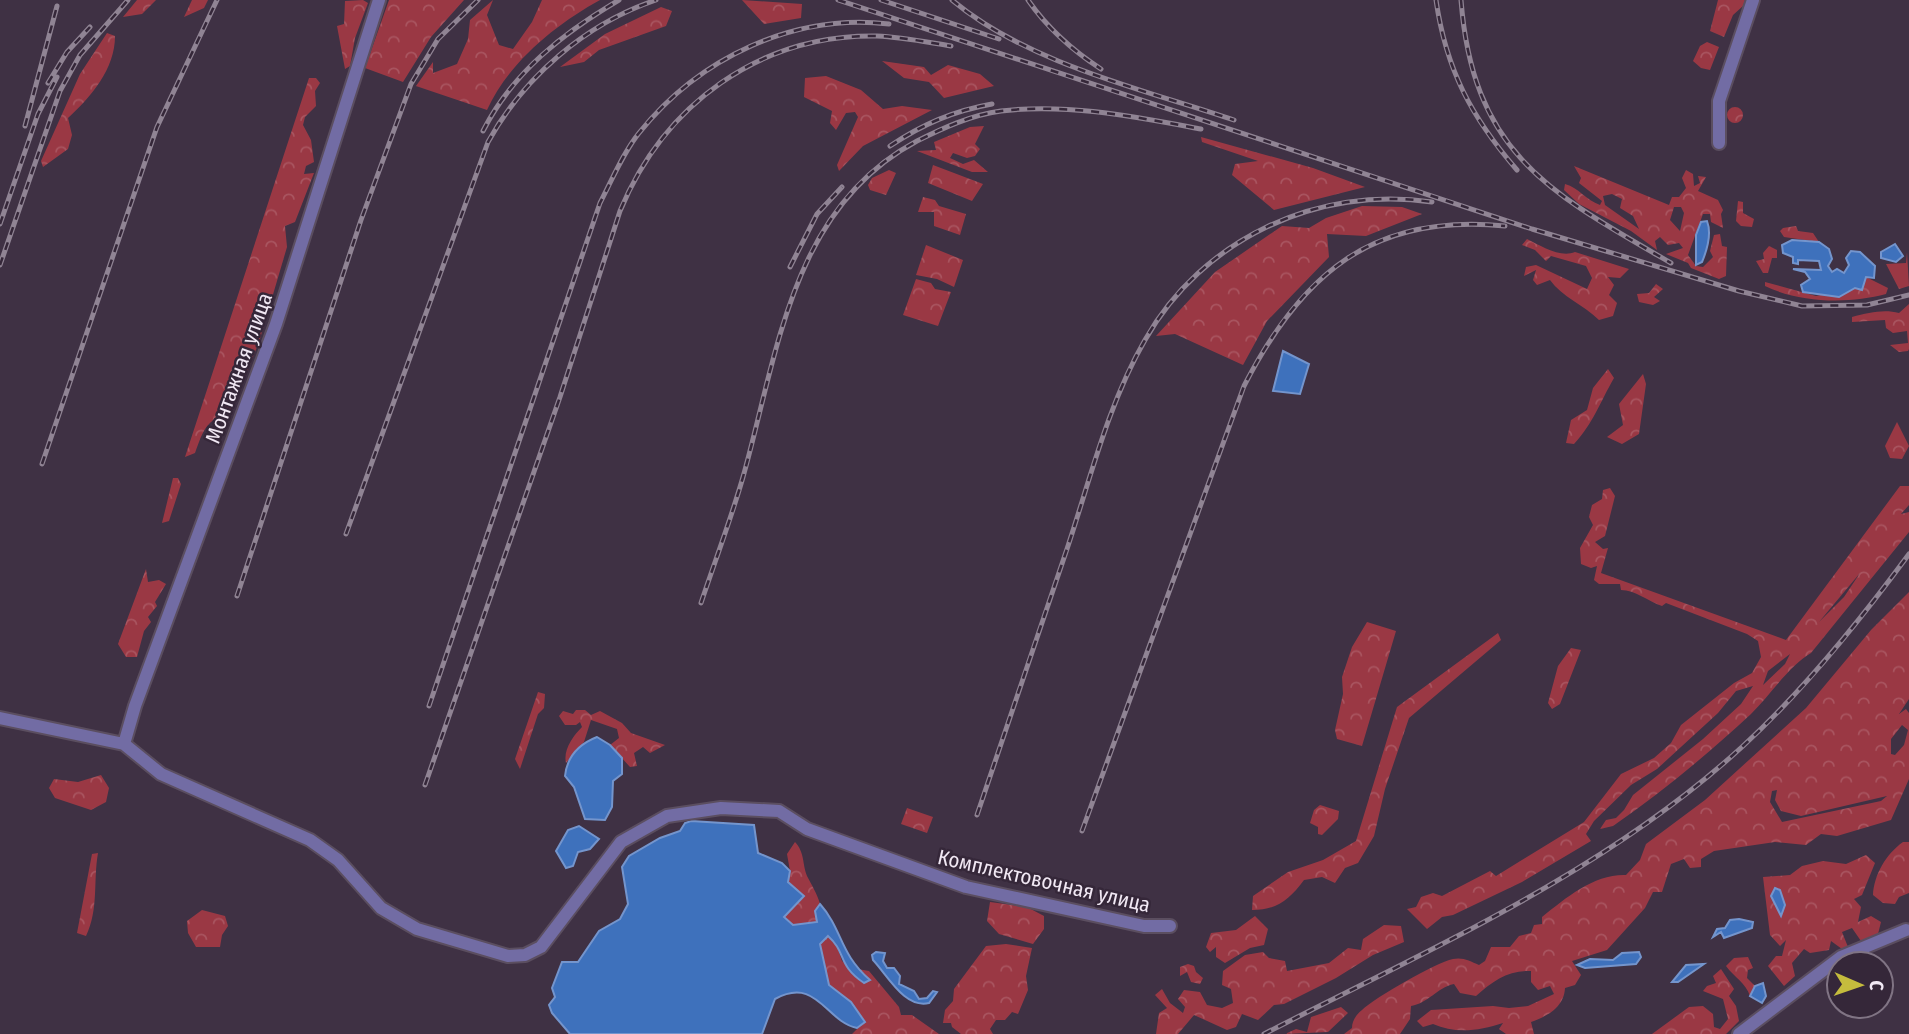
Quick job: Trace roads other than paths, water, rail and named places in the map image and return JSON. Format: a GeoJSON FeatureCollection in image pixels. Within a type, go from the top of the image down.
{"type":"FeatureCollection","features":[{"type":"Feature","properties":{"kind":"street","name":"Монтажная улица"},"geometry":{"type":"LineString","coordinates":[[124,744],[135,706],[276,324],[379,0]]}},
{"type":"Feature","properties":{"kind":"street"},"geometry":{"type":"LineString","coordinates":[[1719,143],[1719,101],[1753,0]]}},
{"type":"Feature","properties":{"kind":"street","name":"Комплектовочная улица"},"geometry":{"type":"LineString","coordinates":[[0,718],[124,744],[161,774],[310,840],[338,860],[365,893],[400,920],[508,956],[525,955],[541,947],[621,842],[643,827],[667,816],[721,808],[779,811],[807,829],[966,887],[1144,926],[1170,926]]}},
{"type":"Feature","properties":{"kind":"street"},"geometry":{"type":"LineString","coordinates":[[1739,1034],[1841,957],[1906,930]]}},
{"type":"Feature","properties":{"kind":"water"},"geometry":{"type":"Polygon","coordinates":[[[1707,221],[1707,247],[1702,262],[1696,265],[1696,235],[1701,222],[1707,221]]]}},
{"type":"Feature","properties":{"kind":"water"},"geometry":{"type":"Polygon","coordinates":[[[1792,240],[1819,242],[1829,249],[1832,259],[1828,266],[1832,272],[1837,269],[1844,273],[1849,265],[1846,258],[1851,251],[1860,252],[1875,266],[1874,278],[1866,277],[1862,290],[1855,288],[1839,297],[1803,292],[1801,285],[1810,279],[1805,272],[1793,269],[1821,270],[1819,261],[1798,260],[1798,264],[1793,263],[1793,257],[1783,253],[1782,245],[1792,240]]]}},
{"type":"Feature","properties":{"kind":"water"},"geometry":{"type":"Polygon","coordinates":[[[1895,244],[1903,256],[1896,262],[1881,258],[1881,252],[1895,244]]]}},
{"type":"Feature","properties":{"kind":"water"},"geometry":{"type":"Polygon","coordinates":[[[1283,351],[1309,364],[1300,394],[1273,391],[1283,351]]]}},
{"type":"Feature","properties":{"kind":"water"},"geometry":{"type":"Polygon","coordinates":[[[597,737],[610,745],[622,758],[622,774],[613,781],[612,807],[605,820],[585,819],[574,787],[565,776],[568,763],[575,752],[597,737]]]}},
{"type":"Feature","properties":{"kind":"water"},"geometry":{"type":"Polygon","coordinates":[[[691,821],[754,825],[758,853],[782,863],[790,871],[788,882],[804,896],[784,917],[793,925],[817,922],[815,911],[820,904],[852,960],[870,980],[864,983],[855,977],[828,936],[820,944],[829,985],[851,1002],[865,1022],[857,1028],[846,1024],[811,996],[789,993],[775,999],[762,1034],[570,1034],[552,1013],[549,1005],[555,997],[552,988],[562,962],[578,962],[599,931],[620,919],[628,904],[622,867],[629,856],[660,838],[680,831],[685,823],[691,821]]]}},
{"type":"Feature","properties":{"kind":"water"},"geometry":{"type":"Polygon","coordinates":[[[579,826],[599,839],[590,849],[578,852],[573,866],[566,868],[556,851],[568,830],[579,826]]]}},
{"type":"Feature","properties":{"kind":"water"},"geometry":{"type":"Polygon","coordinates":[[[1775,888],[1780,890],[1785,905],[1781,916],[1771,896],[1775,888]]]}},
{"type":"Feature","properties":{"kind":"water"},"geometry":{"type":"Polygon","coordinates":[[[1730,920],[1753,922],[1752,928],[1724,938],[1721,932],[1713,937],[1717,929],[1725,928],[1730,920]]]}},
{"type":"Feature","properties":{"kind":"water"},"geometry":{"type":"Polygon","coordinates":[[[876,952],[885,953],[883,961],[887,968],[894,968],[900,976],[899,984],[914,991],[919,999],[927,998],[933,991],[937,992],[929,1003],[912,1001],[898,990],[873,960],[872,955],[876,952]]]}},
{"type":"Feature","properties":{"kind":"water"},"geometry":{"type":"Polygon","coordinates":[[[1639,952],[1641,957],[1636,964],[1585,968],[1577,965],[1590,959],[1613,960],[1622,953],[1639,952]]]}},
{"type":"Feature","properties":{"kind":"water"},"geometry":{"type":"Polygon","coordinates":[[[1704,964],[1678,982],[1672,982],[1686,965],[1704,964]]]}},
{"type":"Feature","properties":{"kind":"water"},"geometry":{"type":"Polygon","coordinates":[[[1763,983],[1766,996],[1762,1003],[1750,996],[1755,986],[1763,983]]]}},
{"type":"Feature","properties":{"kind":"railway"},"geometry":{"type":"LineString","coordinates":[[0,265],[60,91],[80,55],[128,0]]}},
{"type":"Feature","properties":{"kind":"railway"},"geometry":{"type":"LineString","coordinates":[[42,464],[157,127],[217,0]]}},
{"type":"Feature","properties":{"kind":"railway"},"geometry":{"type":"LineString","coordinates":[[237,596],[361,220],[411,84],[438,39],[478,0]]}},
{"type":"Feature","properties":{"kind":"railway"},"geometry":{"type":"LineString","coordinates":[[483,131],[495,110],[524,72],[559,40],[619,0]]}},
{"type":"Feature","properties":{"kind":"railway"},"geometry":{"type":"LineString","coordinates":[[346,534],[488,142],[519,96],[559,56],[605,23],[656,0]]}},
{"type":"Feature","properties":{"kind":"railway"},"geometry":{"type":"LineString","coordinates":[[838,0],[1532,229],[1739,291],[1802,306],[1867,305],[1909,295]]}},
{"type":"Feature","properties":{"kind":"railway"},"geometry":{"type":"LineString","coordinates":[[881,0],[999,39]]}},
{"type":"Feature","properties":{"kind":"railway"},"geometry":{"type":"LineString","coordinates":[[952,0],[982,22],[1050,57],[1124,85],[1234,120]]}},
{"type":"Feature","properties":{"kind":"railway"},"geometry":{"type":"LineString","coordinates":[[1028,0],[1061,38],[1101,69]]}},
{"type":"Feature","properties":{"kind":"railway"},"geometry":{"type":"LineString","coordinates":[[1436,0],[1447,49],[1463,92],[1487,131],[1517,170]]}},
{"type":"Feature","properties":{"kind":"railway"},"geometry":{"type":"LineString","coordinates":[[1461,0],[1469,53],[1482,96],[1501,132],[1525,163],[1555,190],[1589,214],[1671,263]]}},
{"type":"Feature","properties":{"kind":"railway"},"geometry":{"type":"LineString","coordinates":[[25,126],[57,6]]}},
{"type":"Feature","properties":{"kind":"railway"},"geometry":{"type":"LineString","coordinates":[[429,706],[600,203],[633,141],[663,106],[690,83],[750,46],[818,26],[853,22],[889,24]]}},
{"type":"Feature","properties":{"kind":"railway"},"geometry":{"type":"LineString","coordinates":[[48,83],[67,52],[90,27]]}},
{"type":"Feature","properties":{"kind":"railway"},"geometry":{"type":"LineString","coordinates":[[425,785],[560,397],[620,211],[639,173],[662,139],[690,109],[721,83],[755,63],[793,48],[834,39],[877,36],[951,46]]}},
{"type":"Feature","properties":{"kind":"railway"},"geometry":{"type":"LineString","coordinates":[[0,224],[38,114],[57,77]]}},
{"type":"Feature","properties":{"kind":"railway"},"geometry":{"type":"LineString","coordinates":[[890,146],[939,119],[992,104]]}},
{"type":"Feature","properties":{"kind":"railway"},"geometry":{"type":"LineString","coordinates":[[701,603],[738,493],[780,334],[796,288],[816,244],[842,204],[875,170],[917,141],[937,131],[968,119],[1001,111],[1076,110],[1201,129]]}},
{"type":"Feature","properties":{"kind":"railway"},"geometry":{"type":"LineString","coordinates":[[790,267],[817,214],[842,187]]}},
{"type":"Feature","properties":{"kind":"railway"},"geometry":{"type":"LineString","coordinates":[[977,815],[1110,416],[1145,340],[1169,304],[1198,273],[1231,247],[1267,227],[1306,212],[1347,202],[1389,199],[1432,202]]}},
{"type":"Feature","properties":{"kind":"railway"},"geometry":{"type":"LineString","coordinates":[[1082,831],[1244,386],[1266,346],[1317,282],[1347,259],[1380,241],[1417,230],[1458,225],[1505,226]]}},
{"type":"Feature","properties":{"kind":"railway"},"geometry":{"type":"LineString","coordinates":[[1264,1034],[1514,906],[1633,832],[1690,791],[1743,746],[1788,702],[1851,630],[1909,554]]}}]}
